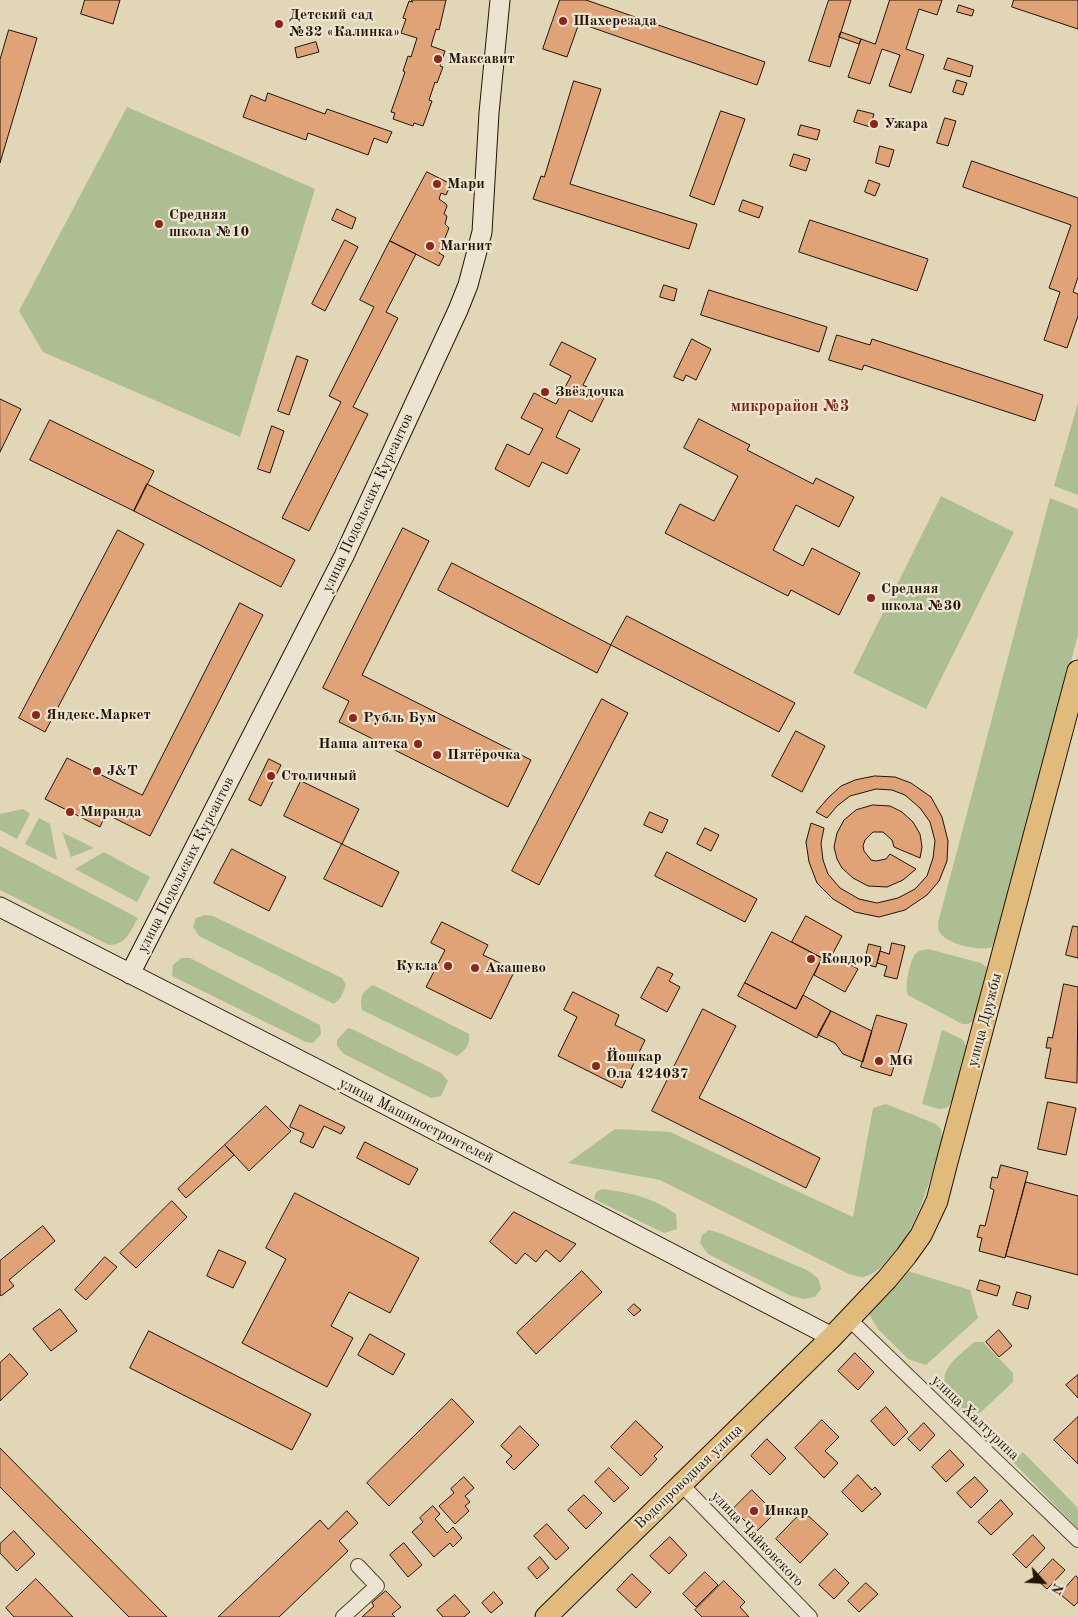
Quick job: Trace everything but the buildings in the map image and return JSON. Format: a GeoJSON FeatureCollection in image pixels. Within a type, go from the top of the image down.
{"type":"FeatureCollection","features":[{"type":"Feature","properties":{"kind":"main road","name":"улица Дружбы"},"geometry":{"type":"LineString","coordinates":[[832,1337],[906,1256],[921,1235],[936,1200],[1078,671]]}},
{"type":"Feature","properties":{"kind":"main road","name":"Водопроводная улица"},"geometry":{"type":"LineString","coordinates":[[546,1617],[832,1337]]}},
{"type":"Feature","properties":{"kind":"street","name":"улица Подольских Курсантов"},"geometry":{"type":"LineString","coordinates":[[130,974],[344,556],[468,285],[478,254],[485,209],[489,113],[500,0]]}},
{"type":"Feature","properties":{"kind":"street","name":"улица Машиностроителей"},"geometry":{"type":"LineString","coordinates":[[0,907],[832,1337]]}},
{"type":"Feature","properties":{"kind":"street","name":"улица Халтурина"},"geometry":{"type":"LineString","coordinates":[[848,1319],[1078,1540]]}},
{"type":"Feature","properties":{"kind":"street","name":"улица Чайковского"},"geometry":{"type":"LineString","coordinates":[[681,1484],[810,1617]]}},
{"type":"Feature","properties":{"kind":"street"},"geometry":{"type":"LineString","coordinates":[[342,1617],[377,1586],[358,1566]]}},
{"type":"Feature","properties":{"kind":"green space","name":"Средняя школа №10"},"geometry":{"type":"Polygon","coordinates":[[[127,107],[315,189],[240,437],[43,352],[19,311],[127,107]]]}},
{"type":"Feature","properties":{"kind":"green space"},"geometry":{"type":"Polygon","coordinates":[[[1078,403],[1078,495],[1054,486],[1078,403]]]}},
{"type":"Feature","properties":{"kind":"green space"},"geometry":{"type":"Polygon","coordinates":[[[941,496],[1014,532],[926,709],[853,673],[941,496]]]}},
{"type":"Feature","properties":{"kind":"green space"},"geometry":{"type":"Polygon","coordinates":[[[1050,498],[1078,509],[1078,635],[998,934],[992,947],[963,946],[943,936],[939,930],[938,923],[1050,498]]]}},
{"type":"Feature","properties":{"kind":"green space"},"geometry":{"type":"Polygon","coordinates":[[[23,809],[30,814],[17,839],[0,830],[0,814],[23,809]]]}},
{"type":"Feature","properties":{"kind":"green space"},"geometry":{"type":"Polygon","coordinates":[[[39,818],[50,824],[57,860],[25,844],[39,818]]]}},
{"type":"Feature","properties":{"kind":"green space"},"geometry":{"type":"Polygon","coordinates":[[[62,832],[94,848],[71,857],[62,832]]]}},
{"type":"Feature","properties":{"kind":"green space"},"geometry":{"type":"Polygon","coordinates":[[[0,846],[138,918],[130,933],[124,940],[109,945],[0,890],[0,846]]]}},
{"type":"Feature","properties":{"kind":"green space"},"geometry":{"type":"Polygon","coordinates":[[[104,852],[150,877],[137,902],[75,869],[104,852]]]}},
{"type":"Feature","properties":{"kind":"green space"},"geometry":{"type":"Polygon","coordinates":[[[205,915],[213,916],[342,978],[346,985],[341,997],[334,1004],[199,936],[193,927],[196,918],[205,915]]]}},
{"type":"Feature","properties":{"kind":"green space"},"geometry":{"type":"Polygon","coordinates":[[[928,949],[981,963],[986,967],[987,973],[974,1021],[962,1024],[908,995],[907,980],[914,956],[922,950],[928,949]]]}},
{"type":"Feature","properties":{"kind":"green space"},"geometry":{"type":"Polygon","coordinates":[[[181,958],[190,958],[320,1025],[321,1034],[313,1043],[306,1042],[172,976],[173,965],[181,958]]]}},
{"type":"Feature","properties":{"kind":"green space"},"geometry":{"type":"Polygon","coordinates":[[[373,985],[469,1034],[467,1047],[457,1056],[362,1010],[362,996],[373,985]]]}},
{"type":"Feature","properties":{"kind":"green space"},"geometry":{"type":"Polygon","coordinates":[[[348,1028],[441,1073],[448,1081],[441,1096],[431,1098],[344,1054],[337,1046],[337,1040],[348,1028]]]}},
{"type":"Feature","properties":{"kind":"green space"},"geometry":{"type":"Polygon","coordinates":[[[942,1030],[962,1039],[967,1047],[952,1101],[947,1108],[939,1109],[922,1104],[942,1030]]]}},
{"type":"Feature","properties":{"kind":"green space"},"geometry":{"type":"Polygon","coordinates":[[[886,1104],[936,1124],[941,1129],[942,1139],[921,1206],[906,1237],[882,1266],[872,1274],[864,1277],[849,1274],[660,1180],[568,1163],[615,1129],[670,1132],[853,1217],[873,1108],[886,1104]]]}},
{"type":"Feature","properties":{"kind":"green space"},"geometry":{"type":"Polygon","coordinates":[[[602,1189],[632,1194],[658,1203],[676,1214],[677,1229],[664,1233],[594,1199],[596,1192],[602,1189]]]}},
{"type":"Feature","properties":{"kind":"green space"},"geometry":{"type":"Polygon","coordinates":[[[709,1230],[807,1270],[818,1278],[821,1289],[815,1297],[804,1299],[791,1296],[708,1254],[700,1243],[702,1235],[709,1230]]]}},
{"type":"Feature","properties":{"kind":"green space"},"geometry":{"type":"Polygon","coordinates":[[[908,1271],[970,1290],[978,1318],[926,1365],[908,1359],[878,1329],[867,1311],[908,1271]]]}},
{"type":"Feature","properties":{"kind":"green space"},"geometry":{"type":"Polygon","coordinates":[[[974,1342],[983,1342],[1013,1373],[1013,1382],[980,1413],[969,1413],[958,1409],[947,1393],[944,1378],[950,1365],[974,1342]]]}},
{"type":"Feature","properties":{"kind":"green space"},"geometry":{"type":"Polygon","coordinates":[[[1023,1452],[1078,1508],[1078,1529],[1013,1462],[1023,1452]]]}},
{"type":"Feature","properties":{"kind":"place","name":"Шахерезада"},"geometry":{"type":"Point","coordinates":[563,21]}},
{"type":"Feature","properties":{"kind":"place","name":"Детский сад №32 «Калинка»"},"geometry":{"type":"Point","coordinates":[279,24]}},
{"type":"Feature","properties":{"kind":"place","name":"Максавит"},"geometry":{"type":"Point","coordinates":[438,59]}},
{"type":"Feature","properties":{"kind":"place","name":"Ужара"},"geometry":{"type":"Point","coordinates":[874,124]}},
{"type":"Feature","properties":{"kind":"place","name":"Мари"},"geometry":{"type":"Point","coordinates":[437,184]}},
{"type":"Feature","properties":{"kind":"place","name":"Средняя школа №10"},"geometry":{"type":"Point","coordinates":[159,224]}},
{"type":"Feature","properties":{"kind":"place","name":"Магнит"},"geometry":{"type":"Point","coordinates":[430,246]}},
{"type":"Feature","properties":{"kind":"place","name":"Звёздочка"},"geometry":{"type":"Point","coordinates":[545,392]}},
{"type":"Feature","properties":{"kind":"place","name":"Средняя школа №30"},"geometry":{"type":"Point","coordinates":[871,598]}},
{"type":"Feature","properties":{"kind":"place","name":"Яндекс.Маркет"},"geometry":{"type":"Point","coordinates":[36,715]}},
{"type":"Feature","properties":{"kind":"place","name":"Рубль Бум"},"geometry":{"type":"Point","coordinates":[353,718]}},
{"type":"Feature","properties":{"kind":"place","name":"Наша аптека"},"geometry":{"type":"Point","coordinates":[418,744]}},
{"type":"Feature","properties":{"kind":"place","name":"Пятёрочка"},"geometry":{"type":"Point","coordinates":[437,755]}},
{"type":"Feature","properties":{"kind":"place","name":"J&T"},"geometry":{"type":"Point","coordinates":[97,771]}},
{"type":"Feature","properties":{"kind":"place","name":"Столичный"},"geometry":{"type":"Point","coordinates":[271,776]}},
{"type":"Feature","properties":{"kind":"place","name":"Миранда"},"geometry":{"type":"Point","coordinates":[70,812]}},
{"type":"Feature","properties":{"kind":"place","name":"Кондор"},"geometry":{"type":"Point","coordinates":[811,959]}},
{"type":"Feature","properties":{"kind":"place","name":"Кукла"},"geometry":{"type":"Point","coordinates":[448,966]}},
{"type":"Feature","properties":{"kind":"place","name":"Акашево"},"geometry":{"type":"Point","coordinates":[475,968]}},
{"type":"Feature","properties":{"kind":"place","name":"MG"},"geometry":{"type":"Point","coordinates":[879,1061]}},
{"type":"Feature","properties":{"kind":"place","name":"Йошкар Ола 424037"},"geometry":{"type":"Point","coordinates":[596,1066]}},
{"type":"Feature","properties":{"kind":"place","name":"Инкар"},"geometry":{"type":"Point","coordinates":[754,1511]}},
{"type":"Feature","properties":{"kind":"district","name":"микрорайон №3"},"geometry":{"type":"Point","coordinates":[790,407]}}]}
